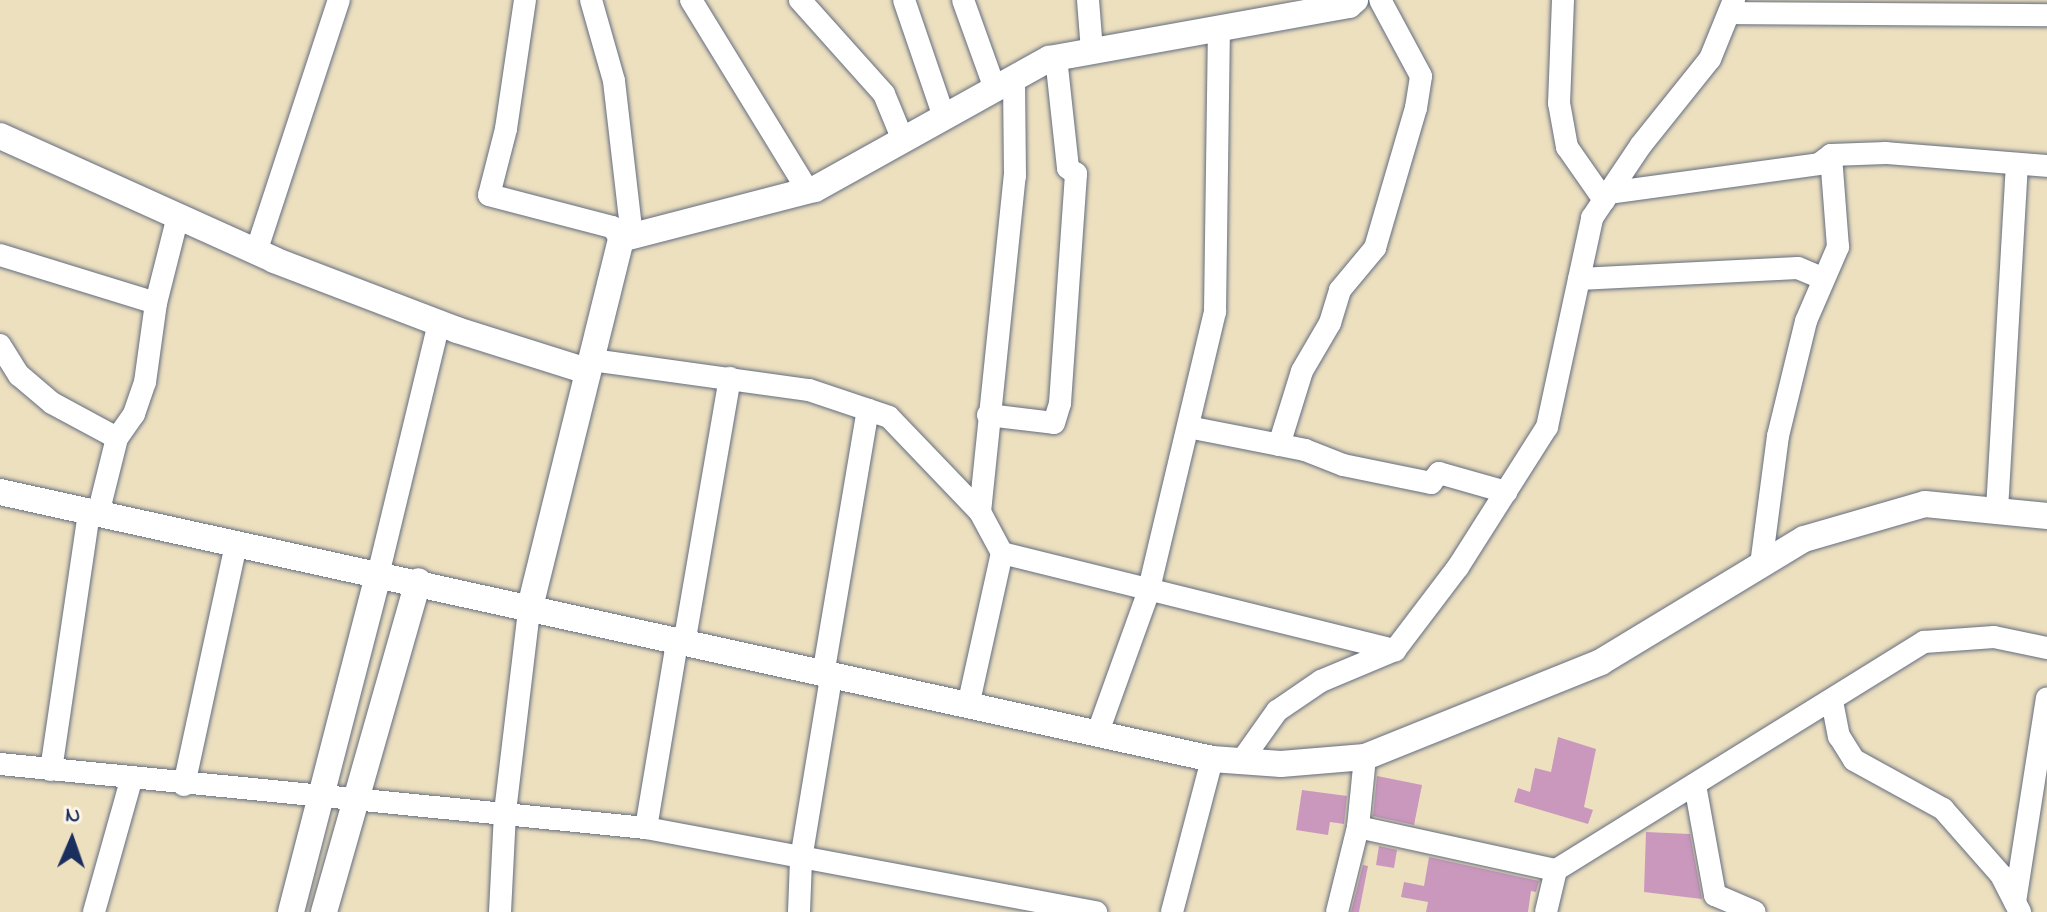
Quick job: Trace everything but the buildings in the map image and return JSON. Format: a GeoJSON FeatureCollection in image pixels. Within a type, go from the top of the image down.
{"type":"FeatureCollection","features":[{"type":"Feature","properties":{"kind":"street"},"geometry":{"type":"LineString","coordinates":[[256,252],[339,0]]}},
{"type":"Feature","properties":{"kind":"street"},"geometry":{"type":"LineString","coordinates":[[525,0],[506,129],[489,195],[612,227],[627,237],[808,191],[1056,58],[1349,5],[1355,0]]}},
{"type":"Feature","properties":{"kind":"street"},"geometry":{"type":"LineString","coordinates":[[500,912],[505,812],[529,611],[590,365],[627,237],[614,81],[591,0]]}},
{"type":"Feature","properties":{"kind":"street"},"geometry":{"type":"LineString","coordinates":[[691,0],[808,191]]}},
{"type":"Feature","properties":{"kind":"street"},"geometry":{"type":"LineString","coordinates":[[800,0],[884,94],[903,140]]}},
{"type":"Feature","properties":{"kind":"street"},"geometry":{"type":"LineString","coordinates":[[904,0],[944,117]]}},
{"type":"Feature","properties":{"kind":"street"},"geometry":{"type":"LineString","coordinates":[[963,0],[1004,84],[1015,176],[980,512]]}},
{"type":"Feature","properties":{"kind":"street"},"geometry":{"type":"LineString","coordinates":[[1088,0],[1092,51]]}},
{"type":"Feature","properties":{"kind":"street"},"geometry":{"type":"LineString","coordinates":[[1279,445],[1302,371],[1330,323],[1340,290],[1375,248],[1416,108],[1421,76],[1380,0]]}},
{"type":"Feature","properties":{"kind":"street"},"geometry":{"type":"LineString","coordinates":[[1563,0],[1559,103],[1567,147],[1606,197]]}},
{"type":"Feature","properties":{"kind":"street"},"geometry":{"type":"LineString","coordinates":[[1240,763],[1277,711],[1321,681],[1395,650],[1506,492],[1547,427],[1592,218],[1710,59],[1732,6],[2047,15]]}},
{"type":"Feature","properties":{"kind":"street"},"geometry":{"type":"LineString","coordinates":[[1098,732],[1148,593],[1215,312],[1219,29]]}},
{"type":"Feature","properties":{"kind":"street"},"geometry":{"type":"LineString","coordinates":[[988,415],[1054,423],[1060,403],[1076,174],[1068,168],[1056,58]]}},
{"type":"Feature","properties":{"kind":"street"},"geometry":{"type":"LineString","coordinates":[[0,136],[256,252],[439,323],[590,365],[730,378],[809,390],[889,417],[980,512],[1002,553],[968,706]]}},
{"type":"Feature","properties":{"kind":"street"},"geometry":{"type":"LineString","coordinates":[[1606,197],[1819,164],[1831,155],[1886,153],[2047,166]]}},
{"type":"Feature","properties":{"kind":"street"},"geometry":{"type":"LineString","coordinates":[[1761,565],[1778,436],[1806,321],[1838,247],[1831,155]]}},
{"type":"Feature","properties":{"kind":"street"},"geometry":{"type":"LineString","coordinates":[[1997,510],[2017,165]]}},
{"type":"Feature","properties":{"kind":"street"},"geometry":{"type":"LineString","coordinates":[[51,770],[94,513],[117,438],[134,414],[145,382],[156,303],[178,216]]}},
{"type":"Feature","properties":{"kind":"street"},"geometry":{"type":"LineString","coordinates":[[0,255],[156,303]]}},
{"type":"Feature","properties":{"kind":"street"},"geometry":{"type":"LineString","coordinates":[[1579,279],[1798,268],[1824,279]]}},
{"type":"Feature","properties":{"kind":"street"},"geometry":{"type":"LineString","coordinates":[[291,912],[439,323]]}},
{"type":"Feature","properties":{"kind":"street"},"geometry":{"type":"LineString","coordinates":[[0,345],[19,375],[52,403],[117,438]]}},
{"type":"Feature","properties":{"kind":"street"},"geometry":{"type":"LineString","coordinates":[[646,828],[730,378]]}},
{"type":"Feature","properties":{"kind":"street"},"geometry":{"type":"LineString","coordinates":[[799,912],[801,859],[868,410]]}},
{"type":"Feature","properties":{"kind":"street"},"geometry":{"type":"LineString","coordinates":[[1188,427],[1279,445],[1343,465],[1431,483],[1439,473],[1506,492]]}},
{"type":"Feature","properties":{"kind":"street"},"geometry":{"type":"LineString","coordinates":[[0,492],[378,575],[418,581],[529,611],[1240,763],[1365,757],[1601,662],[1804,539],[1925,504],[2047,516]]}},
{"type":"Feature","properties":{"kind":"street"},"geometry":{"type":"LineString","coordinates":[[184,785],[236,544]]}},
{"type":"Feature","properties":{"kind":"street"},"geometry":{"type":"LineString","coordinates":[[1002,553],[1148,593],[1395,650]]}},
{"type":"Feature","properties":{"kind":"street"},"geometry":{"type":"LineString","coordinates":[[324,912],[418,581]]}},
{"type":"Feature","properties":{"kind":"street"},"geometry":{"type":"LineString","coordinates":[[1358,827],[1556,870],[1924,642],[1994,637],[2047,648]]}},
{"type":"Feature","properties":{"kind":"street"},"geometry":{"type":"LineString","coordinates":[[2018,907],[2047,698]]}},
{"type":"Feature","properties":{"kind":"street"},"geometry":{"type":"LineString","coordinates":[[1832,701],[1839,736],[1854,760],[1943,809],[2001,875],[2018,907]]}},
{"type":"Feature","properties":{"kind":"street"},"geometry":{"type":"LineString","coordinates":[[1337,912],[1358,827],[1365,757]]}},
{"type":"Feature","properties":{"kind":"street"},"geometry":{"type":"LineString","coordinates":[[1172,912],[1212,759]]}},
{"type":"Feature","properties":{"kind":"street"},"geometry":{"type":"LineString","coordinates":[[0,764],[184,785],[505,812],[646,828],[1096,912]]}},
{"type":"Feature","properties":{"kind":"street"},"geometry":{"type":"LineString","coordinates":[[94,912],[132,777]]}},
{"type":"Feature","properties":{"kind":"street"},"geometry":{"type":"LineString","coordinates":[[1695,785],[1715,895],[1755,912]]}},
{"type":"Feature","properties":{"kind":"street"},"geometry":{"type":"LineString","coordinates":[[1546,912],[1556,870]]}}]}
